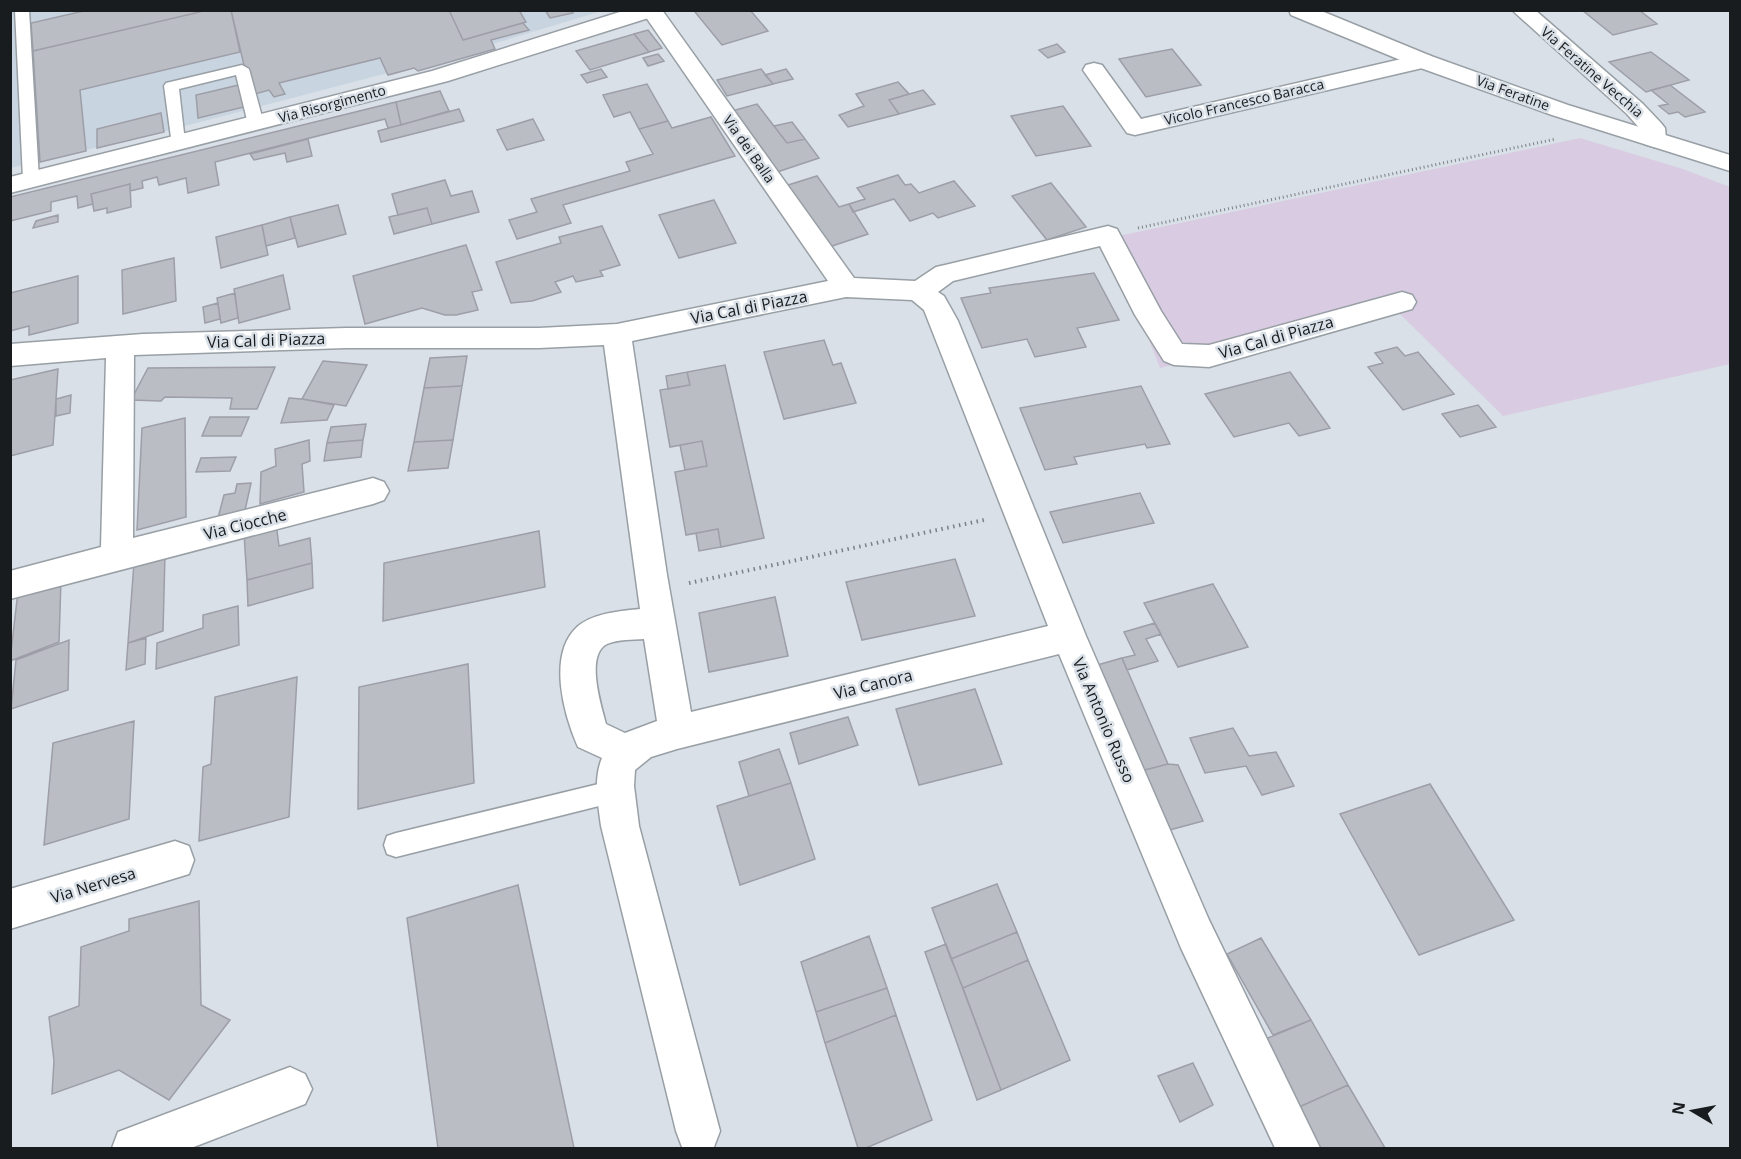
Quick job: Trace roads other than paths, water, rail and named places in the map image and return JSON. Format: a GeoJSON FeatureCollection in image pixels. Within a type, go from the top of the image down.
{"type":"FeatureCollection","features":[{"type":"Feature","properties":{"kind":"street","name":"Via Risorgimento"},"geometry":{"type":"LineString","coordinates":[[21,182],[440,76],[650,10]]}},
{"type":"Feature","properties":{"kind":"street","name":"Via dei Balla"},"geometry":{"type":"LineString","coordinates":[[650,10],[846,287]]}},
{"type":"Feature","properties":{"kind":"street","name":"Via Feratine"},"geometry":{"type":"LineString","coordinates":[[1299,10],[1423,61],[1560,110],[1731,163]]}},
{"type":"Feature","properties":{"kind":"street","name":"Via Feratine Vecchia"},"geometry":{"type":"LineString","coordinates":[[1522,10],[1635,109],[1653,128],[1654,139]]}},
{"type":"Feature","properties":{"kind":"street","name":"Vicolo Francesco Baracca"},"geometry":{"type":"LineString","coordinates":[[1094,70],[1135,128],[1423,61]]}},
{"type":"Feature","properties":{"kind":"street","name":"Via Cal di Piazza"},"geometry":{"type":"LineString","coordinates":[[10,356],[120,346],[334,338],[539,338],[617,334],[846,287],[861,290],[897,287],[920,291],[945,274],[1108,235],[1149,315],[1174,354],[1209,356],[1402,302]]}},
{"type":"Feature","properties":{"kind":"street","name":"Via Antonio Russo"},"geometry":{"type":"LineString","coordinates":[[920,291],[934,303],[944,321],[1069,636],[1195,934],[1298,1149]]}},
{"type":"Feature","properties":{"kind":"street"},"geometry":{"type":"LineString","coordinates":[[617,334],[656,607],[677,732]]}},
{"type":"Feature","properties":{"kind":"street"},"geometry":{"type":"LineString","coordinates":[[117,556],[120,346]]}},
{"type":"Feature","properties":{"kind":"street","name":"Via Ciocche"},"geometry":{"type":"LineString","coordinates":[[10,585],[373,491]]}},
{"type":"Feature","properties":{"kind":"street"},"geometry":{"type":"LineString","coordinates":[[656,607],[591,636],[582,645],[579,664],[581,700],[591,735],[625,751],[615,769],[615,791],[620,826],[698,1131]]}},
{"type":"Feature","properties":{"kind":"street","name":"Via Canora"},"geometry":{"type":"LineString","coordinates":[[625,751],[643,741],[677,732],[1069,636]]}},
{"type":"Feature","properties":{"kind":"street","name":"Via Nervesa"},"geometry":{"type":"LineString","coordinates":[[10,909],[175,860]]}},
{"type":"Feature","properties":{"kind":"street"},"geometry":{"type":"LineString","coordinates":[[134,1149],[290,1089]]}},
{"type":"Feature","properties":{"kind":"lane"},"geometry":{"type":"LineString","coordinates":[[21,182],[22,10]]}},
{"type":"Feature","properties":{"kind":"lane"},"geometry":{"type":"LineString","coordinates":[[177,142],[171,86],[242,69],[256,124]]}},
{"type":"Feature","properties":{"kind":"lane"},"geometry":{"type":"LineString","coordinates":[[396,845],[615,791]]}}]}
